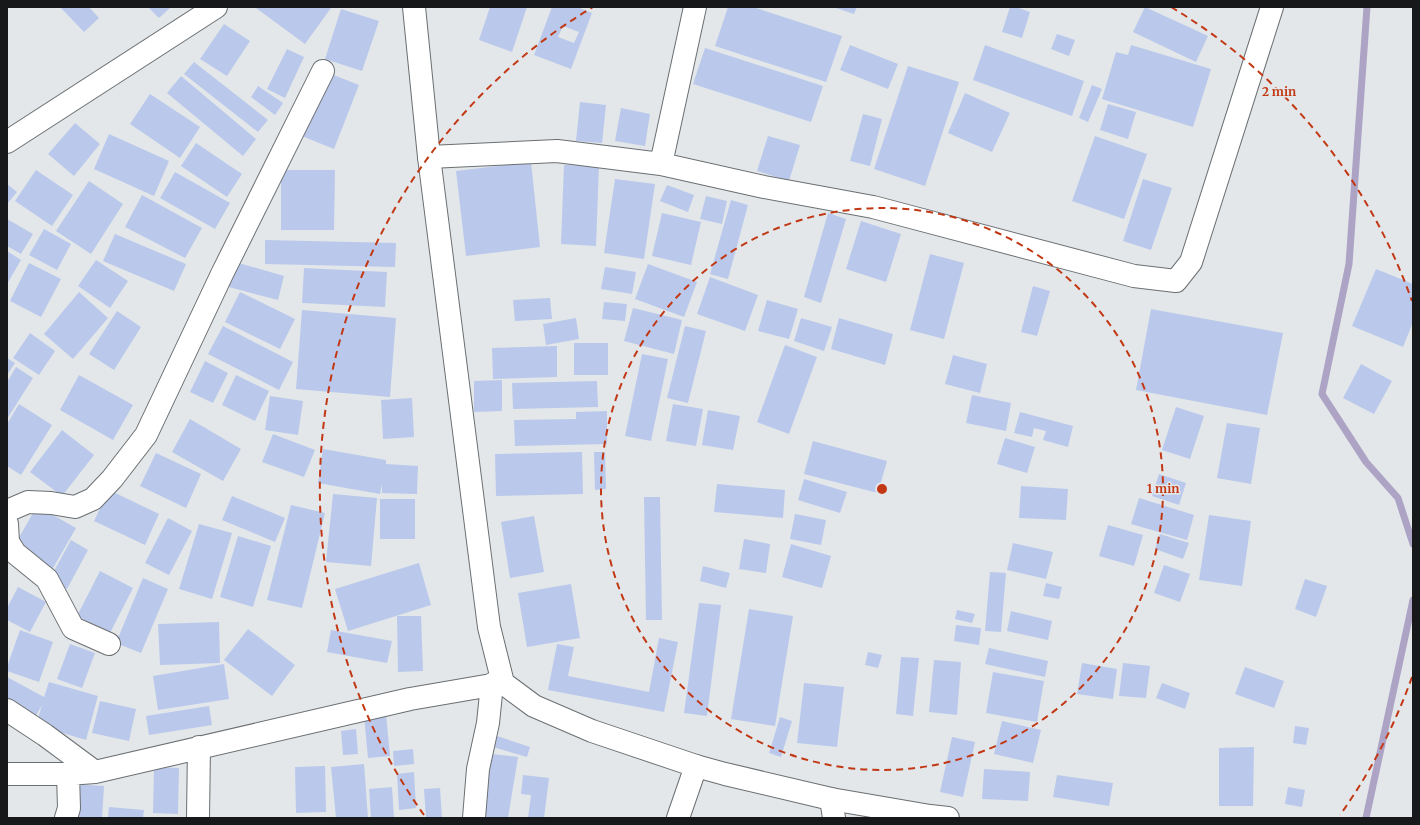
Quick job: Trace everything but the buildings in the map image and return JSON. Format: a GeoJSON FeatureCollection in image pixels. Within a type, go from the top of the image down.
{"type":"FeatureCollection","features":[{"type":"Feature","properties":{"kind":"street"},"geometry":{"type":"LineString","coordinates":[[7,142],[216,7]]}},
{"type":"Feature","properties":{"kind":"street"},"geometry":{"type":"LineString","coordinates":[[660,164],[695,7]]}},
{"type":"Feature","properties":{"kind":"street"},"geometry":{"type":"LineString","coordinates":[[429,157],[557,151],[660,164],[764,187],[873,208],[1134,276],[1176,281],[1191,262],[1272,7]]}},
{"type":"Feature","properties":{"kind":"street"},"geometry":{"type":"LineString","coordinates":[[412,9],[429,157],[497,684],[478,769],[474,818]]}},
{"type":"Feature","properties":{"kind":"street"},"geometry":{"type":"LineString","coordinates":[[7,511],[28,502],[51,503],[75,507],[93,499],[112,479],[146,435],[222,274],[323,71]]}},
{"type":"Feature","properties":{"kind":"street"},"geometry":{"type":"LineString","coordinates":[[7,524],[8,542],[15,553],[47,579],[73,628],[109,644]]}},
{"type":"Feature","properties":{"kind":"street"},"geometry":{"type":"LineString","coordinates":[[7,774],[68,774],[95,772],[410,699],[497,684],[534,706],[592,731],[696,766],[833,808],[948,818]]}},
{"type":"Feature","properties":{"kind":"street"},"geometry":{"type":"LineString","coordinates":[[7,710],[45,735],[95,772]]}},
{"type":"Feature","properties":{"kind":"street"},"geometry":{"type":"LineString","coordinates":[[198,818],[199,747]]}},
{"type":"Feature","properties":{"kind":"street"},"geometry":{"type":"LineString","coordinates":[[678,818],[696,766]]}},
{"type":"Feature","properties":{"kind":"street"},"geometry":{"type":"LineString","coordinates":[[66,818],[69,808],[68,774]]}},
{"type":"Feature","properties":{"kind":"waterway"},"geometry":{"type":"LineString","coordinates":[[1367,7],[1349,264],[1322,394],[1366,462],[1398,498],[1413,544]]}},
{"type":"Feature","properties":{"kind":"waterway"},"geometry":{"type":"LineString","coordinates":[[1366,818],[1413,600]]}}]}
